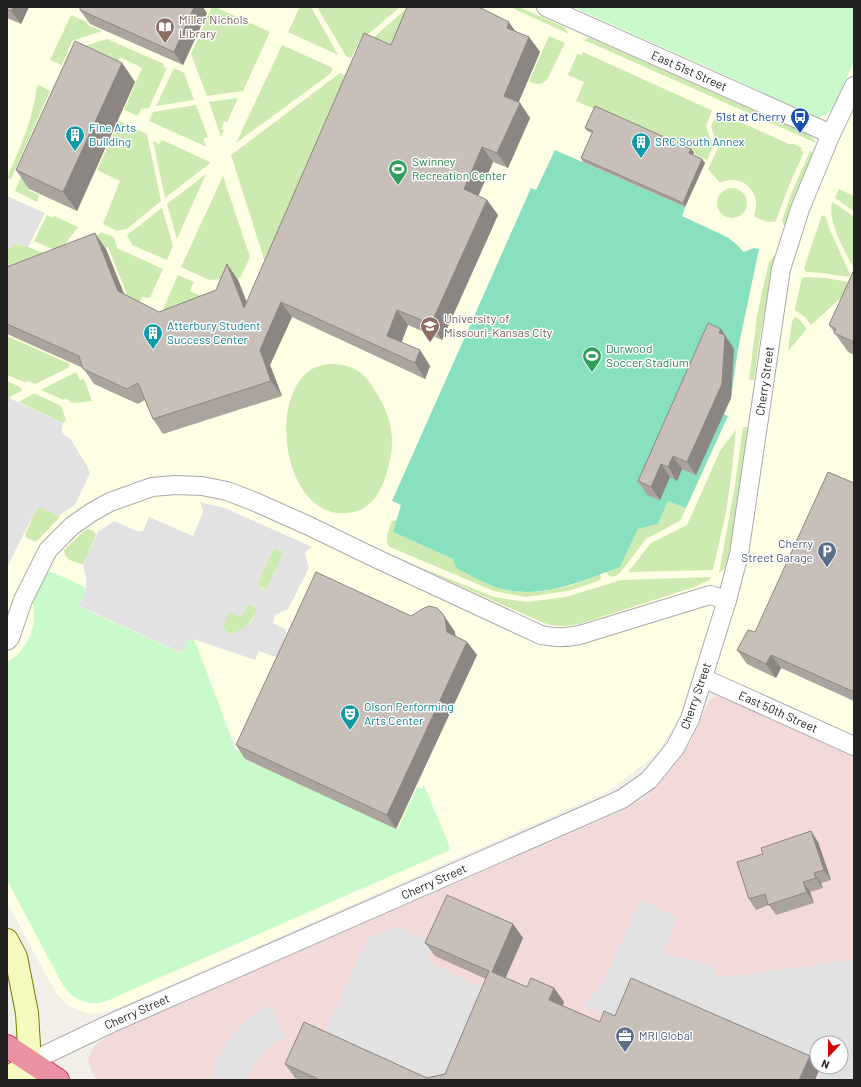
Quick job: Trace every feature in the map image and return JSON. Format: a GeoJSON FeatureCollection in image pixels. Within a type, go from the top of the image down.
{"type":"FeatureCollection","features":[{"type":"Feature","properties":{"kind":"highway"},"geometry":{"type":"LineString","coordinates":[[7,1046],[29,1071],[58,1080]]}},
{"type":"Feature","properties":{"kind":"main road"},"geometry":{"type":"LineString","coordinates":[[7,940],[16,957],[27,1014],[29,1071],[7,1079]]}},
{"type":"Feature","properties":{"kind":"street","name":"East 51st Street"},"geometry":{"type":"LineString","coordinates":[[546,7],[832,134]]}},
{"type":"Feature","properties":{"kind":"street","name":"Cherry Street"},"geometry":{"type":"LineString","coordinates":[[29,1071],[124,1017],[622,799],[649,780],[675,748],[690,719],[727,600],[739,554],[781,269],[800,209],[854,86]]}},
{"type":"Feature","properties":{"kind":"street"},"geometry":{"type":"LineString","coordinates":[[7,641],[10,638],[23,600],[48,550],[72,526],[110,502],[152,487],[174,485],[202,486],[227,491],[253,501],[307,525],[373,558],[554,638],[583,634],[710,595],[727,600]]}},
{"type":"Feature","properties":{"kind":"street","name":"East 50th Street"},"geometry":{"type":"LineString","coordinates":[[703,678],[854,746]]}},
{"type":"Feature","properties":{"kind":"shaded area","name":"University of Missouri-Kansas City"},"geometry":{"type":"Polygon","coordinates":[[[7,7],[854,7],[854,746],[703,678],[657,754],[609,791],[118,1008],[92,1014],[67,1005],[57,994],[7,902],[7,7]]]}},
{"type":"Feature","properties":{"kind":"shaded area"},"geometry":{"type":"Polygon","coordinates":[[[7,196],[45,213],[28,247],[15,244],[7,249],[7,196]]]}},
{"type":"Feature","properties":{"kind":"shaded area"},"geometry":{"type":"Polygon","coordinates":[[[7,397],[63,423],[62,431],[64,435],[70,438],[90,473],[75,505],[59,516],[41,507],[37,508],[7,567],[7,397]]]}},
{"type":"Feature","properties":{"kind":"shaded area"},"geometry":{"type":"Polygon","coordinates":[[[200,502],[225,508],[312,547],[305,552],[309,568],[288,609],[275,615],[273,623],[287,630],[278,658],[259,651],[255,660],[193,639],[188,640],[182,653],[79,606],[86,590],[86,577],[83,564],[98,532],[114,521],[139,532],[143,531],[149,517],[193,536],[203,510],[200,502]],[[274,548],[258,581],[258,585],[261,589],[268,586],[283,554],[281,551],[274,548]],[[249,604],[241,617],[229,612],[223,626],[226,633],[235,633],[249,624],[254,618],[257,609],[253,605],[249,604]]]}},
{"type":"Feature","properties":{"kind":"shaded area"},"geometry":{"type":"Polygon","coordinates":[[[722,696],[854,755],[854,1080],[97,1080],[92,1073],[88,1062],[91,1050],[100,1041],[127,1026],[620,812],[642,799],[664,778],[678,761],[691,741],[709,701],[713,697],[722,696]]]}},
{"type":"Feature","properties":{"kind":"shaded area"},"geometry":{"type":"Polygon","coordinates":[[[641,899],[678,918],[663,954],[713,965],[716,978],[854,960],[854,1080],[816,1080],[818,1075],[849,1075],[849,1035],[809,1035],[809,1056],[634,982],[616,1019],[584,1007],[607,975],[641,899]]]}},
{"type":"Feature","properties":{"kind":"shaded area"},"geometry":{"type":"Polygon","coordinates":[[[398,927],[433,943],[427,958],[429,962],[483,989],[453,1073],[419,1080],[323,1035],[368,938],[398,927]]]}},
{"type":"Feature","properties":{"kind":"shaded area"},"geometry":{"type":"Polygon","coordinates":[[[269,1005],[286,1036],[270,1046],[260,1057],[251,1069],[247,1080],[232,1080],[212,1076],[216,1063],[224,1048],[243,1022],[269,1005]]]}},
{"type":"Feature","properties":{"kind":"green space"},"geometry":{"type":"Polygon","coordinates":[[[212,7],[270,32],[243,91],[207,96],[191,54],[212,7]]]}},
{"type":"Feature","properties":{"kind":"green space"},"geometry":{"type":"Polygon","coordinates":[[[300,7],[311,7],[338,55],[288,32],[300,7]]]}},
{"type":"Feature","properties":{"kind":"green space"},"geometry":{"type":"Polygon","coordinates":[[[317,7],[400,7],[359,42],[351,58],[346,56],[317,7]]]}},
{"type":"Feature","properties":{"kind":"green space"},"geometry":{"type":"Polygon","coordinates":[[[408,7],[400,57],[364,46],[408,7]]]}},
{"type":"Feature","properties":{"kind":"green space"},"geometry":{"type":"Polygon","coordinates":[[[510,7],[519,7],[564,27],[569,34],[510,7]]]}},
{"type":"Feature","properties":{"kind":"green space"},"geometry":{"type":"Polygon","coordinates":[[[573,7],[854,7],[854,62],[832,110],[826,115],[818,117],[573,7]]]}},
{"type":"Feature","properties":{"kind":"green space"},"geometry":{"type":"Polygon","coordinates":[[[71,15],[102,31],[72,41],[62,65],[50,60],[71,15]]]}},
{"type":"Feature","properties":{"kind":"green space"},"geometry":{"type":"Polygon","coordinates":[[[549,36],[565,43],[547,80],[540,84],[534,83],[529,81],[549,36]]]}},
{"type":"Feature","properties":{"kind":"green space"},"geometry":{"type":"Polygon","coordinates":[[[587,38],[803,132],[811,136],[816,143],[584,40],[587,38]]]}},
{"type":"Feature","properties":{"kind":"green space"},"geometry":{"type":"Polygon","coordinates":[[[107,39],[164,64],[163,67],[167,68],[149,108],[141,109],[138,116],[124,110],[142,68],[120,57],[117,63],[78,48],[107,39]]]}},
{"type":"Feature","properties":{"kind":"green space"},"geometry":{"type":"Polygon","coordinates":[[[282,45],[333,68],[330,74],[236,143],[282,45]]]}},
{"type":"Feature","properties":{"kind":"green space"},"geometry":{"type":"Polygon","coordinates":[[[583,52],[711,110],[712,111],[706,126],[713,147],[707,160],[694,154],[695,151],[597,107],[595,109],[576,101],[584,82],[568,75],[577,54],[581,55],[583,52]]]}},
{"type":"Feature","properties":{"kind":"green space"},"geometry":{"type":"Polygon","coordinates":[[[174,68],[184,73],[194,100],[156,106],[174,68]]]}},
{"type":"Feature","properties":{"kind":"green space"},"geometry":{"type":"Polygon","coordinates":[[[340,73],[350,78],[271,281],[231,155],[340,73]]]}},
{"type":"Feature","properties":{"kind":"green space"},"geometry":{"type":"Polygon","coordinates":[[[39,85],[50,91],[11,179],[8,178],[9,173],[26,131],[33,109],[37,86],[39,85]]]}},
{"type":"Feature","properties":{"kind":"green space"},"geometry":{"type":"Polygon","coordinates":[[[238,98],[227,123],[224,121],[221,129],[224,130],[221,137],[209,102],[238,98]]]}},
{"type":"Feature","properties":{"kind":"green space"},"geometry":{"type":"Polygon","coordinates":[[[56,99],[69,99],[28,190],[39,195],[37,202],[15,191],[56,99]]]}},
{"type":"Feature","properties":{"kind":"green space"},"geometry":{"type":"Polygon","coordinates":[[[196,105],[208,137],[203,139],[207,147],[149,121],[153,112],[196,105]]]}},
{"type":"Feature","properties":{"kind":"green space"},"geometry":{"type":"Polygon","coordinates":[[[718,112],[789,144],[794,144],[802,148],[801,150],[804,152],[782,203],[776,221],[768,222],[754,216],[756,200],[749,187],[736,180],[728,180],[720,183],[708,169],[718,148],[711,126],[718,112]]]}},
{"type":"Feature","properties":{"kind":"green space"},"geometry":{"type":"Polygon","coordinates":[[[119,121],[147,134],[161,201],[127,229],[117,231],[103,224],[120,181],[97,170],[119,121]]]}},
{"type":"Feature","properties":{"kind":"green space"},"geometry":{"type":"Polygon","coordinates":[[[162,140],[210,162],[165,198],[153,141],[159,144],[162,140]]]}},
{"type":"Feature","properties":{"kind":"green space","name":"Durwood Soccer Stadium"},"geometry":{"type":"Polygon","coordinates":[[[555,150],[685,207],[682,216],[727,237],[744,252],[754,248],[759,249],[738,349],[731,398],[723,414],[728,416],[686,508],[668,501],[658,524],[638,529],[620,567],[560,588],[530,592],[514,591],[498,588],[482,581],[456,568],[453,559],[393,532],[401,505],[392,501],[531,188],[536,190],[555,150]]]}},
{"type":"Feature","properties":{"kind":"green space"},"geometry":{"type":"Polygon","coordinates":[[[810,151],[815,154],[786,228],[782,221],[791,194],[810,151]]]}},
{"type":"Feature","properties":{"kind":"green space"},"geometry":{"type":"Polygon","coordinates":[[[206,174],[177,239],[167,204],[206,174]]]}},
{"type":"Feature","properties":{"kind":"green space"},"geometry":{"type":"Polygon","coordinates":[[[223,176],[250,257],[240,278],[209,280],[181,267],[223,176]]]}},
{"type":"Feature","properties":{"kind":"green space"},"geometry":{"type":"Polygon","coordinates":[[[732,188],[742,193],[747,203],[742,213],[732,218],[722,213],[717,203],[722,193],[732,188]]]}},
{"type":"Feature","properties":{"kind":"green space"},"geometry":{"type":"Polygon","coordinates":[[[839,189],[854,196],[854,211],[835,198],[839,189]]]}},
{"type":"Feature","properties":{"kind":"green space"},"geometry":{"type":"Polygon","coordinates":[[[832,202],[854,217],[854,269],[834,227],[831,210],[832,202]]]}},
{"type":"Feature","properties":{"kind":"green space"},"geometry":{"type":"Polygon","coordinates":[[[162,208],[173,246],[167,260],[132,245],[127,235],[162,208]]]}},
{"type":"Feature","properties":{"kind":"green space"},"geometry":{"type":"Polygon","coordinates":[[[47,215],[53,218],[54,216],[78,227],[59,252],[34,241],[47,215]]]}},
{"type":"Feature","properties":{"kind":"green space"},"geometry":{"type":"Polygon","coordinates":[[[822,215],[826,217],[829,228],[849,272],[849,277],[805,271],[804,268],[822,215]]]}},
{"type":"Feature","properties":{"kind":"green space"},"geometry":{"type":"Polygon","coordinates":[[[101,232],[114,237],[117,248],[163,269],[150,298],[142,297],[136,311],[133,310],[108,247],[66,263],[101,232]]]}},
{"type":"Feature","properties":{"kind":"green space"},"geometry":{"type":"Polygon","coordinates":[[[15,244],[28,247],[56,258],[7,275],[7,249],[15,244]]]}},
{"type":"Feature","properties":{"kind":"green space"},"geometry":{"type":"Polygon","coordinates":[[[777,254],[758,348],[754,380],[749,380],[757,316],[763,287],[769,262],[777,254]]]}},
{"type":"Feature","properties":{"kind":"green space"},"geometry":{"type":"Polygon","coordinates":[[[178,275],[194,282],[190,291],[210,300],[159,319],[178,275]]]}},
{"type":"Feature","properties":{"kind":"green space"},"geometry":{"type":"Polygon","coordinates":[[[802,278],[826,278],[854,283],[854,286],[811,325],[806,318],[795,310],[802,278]]]}},
{"type":"Feature","properties":{"kind":"green space"},"geometry":{"type":"Polygon","coordinates":[[[796,317],[807,329],[788,351],[792,322],[796,317]]]}},
{"type":"Feature","properties":{"kind":"green space"},"geometry":{"type":"Polygon","coordinates":[[[7,336],[70,364],[68,368],[35,384],[28,381],[26,383],[7,375],[7,336]]]}},
{"type":"Feature","properties":{"kind":"green space"},"geometry":{"type":"Polygon","coordinates":[[[329,364],[342,365],[361,373],[379,397],[390,423],[392,450],[383,484],[375,498],[369,504],[354,512],[331,512],[312,501],[298,482],[290,458],[286,432],[289,406],[297,384],[312,369],[329,364]]]}},
{"type":"Feature","properties":{"kind":"green space"},"geometry":{"type":"Polygon","coordinates":[[[76,372],[80,380],[84,379],[92,401],[76,403],[69,402],[69,400],[65,398],[64,400],[41,390],[76,372]]]}},
{"type":"Feature","properties":{"kind":"green space"},"geometry":{"type":"Polygon","coordinates":[[[7,381],[20,387],[22,391],[11,396],[10,398],[7,397],[7,381]]]}},
{"type":"Feature","properties":{"kind":"green space"},"geometry":{"type":"Polygon","coordinates":[[[33,394],[61,406],[66,420],[63,423],[19,402],[33,394]]]}},
{"type":"Feature","properties":{"kind":"green space"},"geometry":{"type":"Polygon","coordinates":[[[743,427],[748,427],[737,512],[727,563],[724,569],[719,573],[734,491],[743,427]]]}},
{"type":"Feature","properties":{"kind":"green space"},"geometry":{"type":"Polygon","coordinates":[[[736,430],[726,512],[713,570],[628,572],[651,543],[687,525],[721,449],[736,430]]]}},
{"type":"Feature","properties":{"kind":"green space"},"geometry":{"type":"Polygon","coordinates":[[[668,501],[686,508],[681,520],[646,539],[620,573],[614,576],[608,575],[607,572],[620,567],[638,529],[658,524],[668,501]]]}},
{"type":"Feature","properties":{"kind":"green space"},"geometry":{"type":"Polygon","coordinates":[[[39,507],[59,516],[58,519],[36,542],[27,538],[25,535],[37,508],[39,507]]]}},
{"type":"Feature","properties":{"kind":"green space"},"geometry":{"type":"Polygon","coordinates":[[[397,520],[393,532],[453,559],[456,568],[485,583],[504,590],[532,592],[551,590],[569,586],[600,574],[601,578],[598,581],[568,591],[526,597],[494,591],[390,547],[387,541],[387,535],[392,521],[397,520]]]}},
{"type":"Feature","properties":{"kind":"green space"},"geometry":{"type":"Polygon","coordinates":[[[88,529],[94,531],[96,535],[83,564],[70,560],[64,553],[64,550],[88,529]]]}},
{"type":"Feature","properties":{"kind":"green space"},"geometry":{"type":"Polygon","coordinates":[[[274,548],[281,551],[283,554],[268,586],[266,588],[261,588],[258,581],[274,548]]]}},
{"type":"Feature","properties":{"kind":"green space"},"geometry":{"type":"Polygon","coordinates":[[[400,559],[494,597],[526,602],[566,597],[621,580],[711,577],[710,580],[694,587],[580,624],[558,626],[537,620],[400,559]]]}},
{"type":"Feature","properties":{"kind":"green space"},"geometry":{"type":"Polygon","coordinates":[[[52,572],[85,587],[86,590],[80,607],[181,653],[188,640],[193,639],[197,646],[236,750],[246,754],[244,759],[398,829],[417,787],[422,789],[424,785],[450,850],[110,1000],[92,1003],[81,1001],[76,998],[67,990],[60,980],[7,880],[7,662],[18,654],[32,631],[34,618],[33,601],[35,593],[45,573],[52,572]]]}},
{"type":"Feature","properties":{"kind":"green space"},"geometry":{"type":"Polygon","coordinates":[[[249,604],[253,605],[257,609],[253,618],[245,627],[236,633],[226,633],[223,626],[229,611],[247,606],[249,604]]]}},
{"type":"Feature","properties":{"kind":"building"},"geometry":{"type":"Polygon","coordinates":[[[7,7],[13,7],[11,11],[7,9],[7,7]]]}},
{"type":"Feature","properties":{"kind":"building","name":"Miller Nichols Library"},"geometry":{"type":"Polygon","coordinates":[[[80,7],[194,7],[174,52],[80,10],[80,7]]]}},
{"type":"Feature","properties":{"kind":"building","name":"Swinney Recreation Center"},"geometry":{"type":"Polygon","coordinates":[[[407,7],[479,7],[509,22],[507,28],[529,37],[504,96],[520,103],[497,153],[482,147],[464,189],[487,200],[431,324],[397,310],[387,336],[420,350],[415,363],[281,302],[260,350],[271,381],[153,419],[138,383],[127,389],[83,369],[79,356],[7,324],[7,267],[95,233],[118,291],[159,312],[216,290],[227,264],[244,308],[364,33],[391,45],[407,7]]]}},
{"type":"Feature","properties":{"kind":"building"},"geometry":{"type":"Polygon","coordinates":[[[75,41],[122,63],[63,192],[16,170],[75,41]]]}},
{"type":"Feature","properties":{"kind":"building","name":"SRC South Annex"},"geometry":{"type":"Polygon","coordinates":[[[595,106],[691,149],[689,153],[702,159],[683,203],[581,158],[593,131],[585,128],[595,106]]]}},
{"type":"Feature","properties":{"kind":"building"},"geometry":{"type":"Polygon","coordinates":[[[854,270],[854,342],[834,333],[836,329],[829,325],[854,270]]]}},
{"type":"Feature","properties":{"kind":"building"},"geometry":{"type":"Polygon","coordinates":[[[708,323],[721,329],[719,333],[725,335],[722,384],[687,462],[673,456],[668,467],[661,464],[651,487],[638,481],[708,323]]]}},
{"type":"Feature","properties":{"kind":"building","name":"Cherry Street Garage"},"geometry":{"type":"Polygon","coordinates":[[[828,472],[854,483],[854,692],[771,655],[766,664],[737,650],[748,630],[755,632],[828,472]]]}},
{"type":"Feature","properties":{"kind":"building","name":"Olson Performing Arts Center"},"geometry":{"type":"Polygon","coordinates":[[[316,572],[411,616],[429,606],[437,608],[445,618],[447,632],[467,642],[387,815],[236,745],[316,572]]]}},
{"type":"Feature","properties":{"kind":"building"},"geometry":{"type":"Polygon","coordinates":[[[811,831],[824,870],[814,873],[816,878],[803,882],[807,892],[768,905],[765,894],[749,899],[737,862],[763,854],[761,848],[811,831]]]}},
{"type":"Feature","properties":{"kind":"building"},"geometry":{"type":"Polygon","coordinates":[[[447,895],[513,924],[492,972],[527,987],[531,978],[554,988],[549,1000],[600,1022],[604,1011],[615,1016],[631,978],[809,1056],[809,1058],[799,1080],[320,1080],[285,1064],[304,1022],[427,1078],[445,1074],[489,971],[425,943],[447,895]]]}},
{"type":"Feature","properties":{"kind":"place","name":"Miller Nichols Library"},"geometry":{"type":"Point","coordinates":[165,44]}},
{"type":"Feature","properties":{"kind":"place","name":"51st at Cherry"},"geometry":{"type":"Point","coordinates":[800,134]}},
{"type":"Feature","properties":{"kind":"place","name":"Fine Arts Building"},"geometry":{"type":"Point","coordinates":[75,152]}},
{"type":"Feature","properties":{"kind":"place","name":"SRC South Annex"},"geometry":{"type":"Point","coordinates":[641,159]}},
{"type":"Feature","properties":{"kind":"place","name":"Swinney Recreation Center"},"geometry":{"type":"Point","coordinates":[398,186]}},
{"type":"Feature","properties":{"kind":"place","name":"University of Missouri-Kansas City"},"geometry":{"type":"Point","coordinates":[430,343]}},
{"type":"Feature","properties":{"kind":"place","name":"Atterbury Student Success Center"},"geometry":{"type":"Point","coordinates":[153,350]}},
{"type":"Feature","properties":{"kind":"place","name":"Durwood Soccer Stadium"},"geometry":{"type":"Point","coordinates":[592,373]}},
{"type":"Feature","properties":{"kind":"place","name":"Cherry Street Garage"},"geometry":{"type":"Point","coordinates":[827,568]}},
{"type":"Feature","properties":{"kind":"place","name":"Olson Performing Arts Center"},"geometry":{"type":"Point","coordinates":[350,731]}},
{"type":"Feature","properties":{"kind":"place","name":"MRI Global"},"geometry":{"type":"Point","coordinates":[625,1053]}}]}
